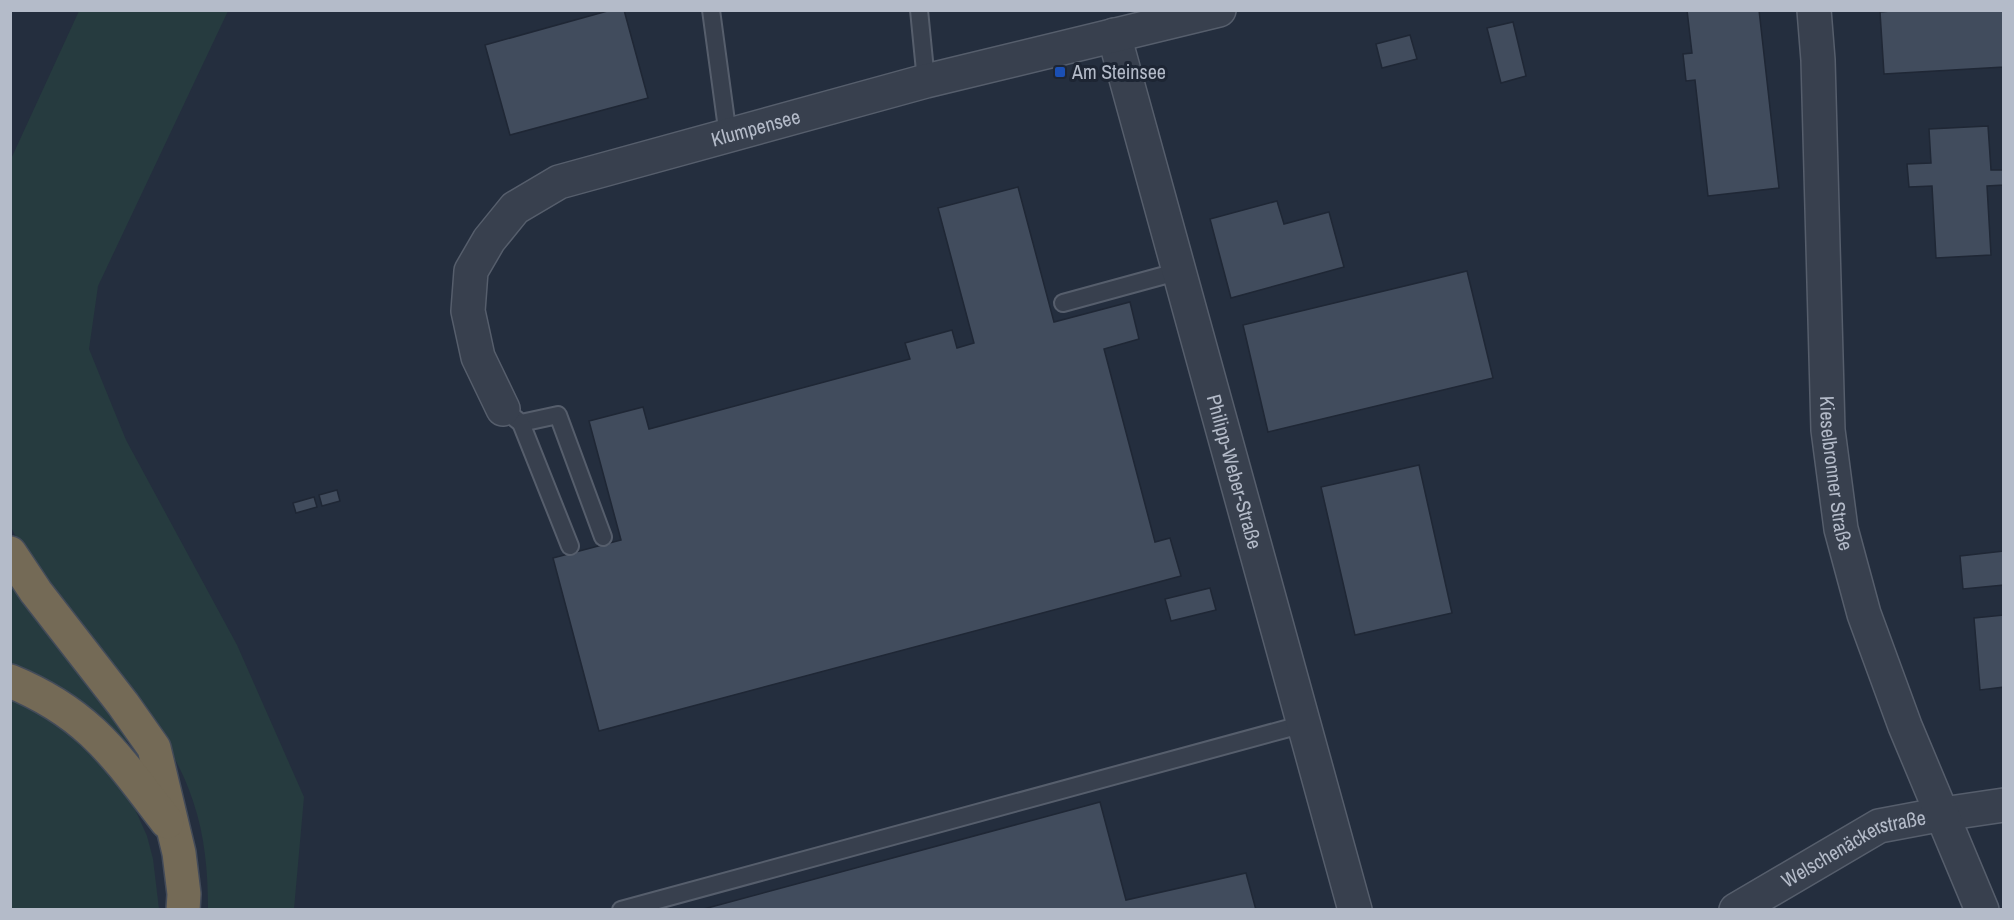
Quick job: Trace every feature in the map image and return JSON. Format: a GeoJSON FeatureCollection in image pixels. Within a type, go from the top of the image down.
{"type":"FeatureCollection","features":[{"type":"Feature","properties":{"kind":"highway"},"geometry":{"type":"LineString","coordinates":[[10,553],[36,592],[123,704],[154,748],[179,854],[184,894],[183,909]]}},
{"type":"Feature","properties":{"kind":"highway"},"geometry":{"type":"LineString","coordinates":[[10,681],[63,707],[96,733],[173,830]]}},
{"type":"Feature","properties":{"kind":"street","name":"Klumpensee"},"geometry":{"type":"LineString","coordinates":[[512,416],[478,357],[468,311],[471,271],[489,240],[515,208],[560,182],[926,81],[1219,10]]}},
{"type":"Feature","properties":{"kind":"street","name":"Kieselbronner Straße"},"geometry":{"type":"LineString","coordinates":[[1814,10],[1818,60],[1828,430],[1841,529],[1864,614],[1905,726],[1982,909]]}},
{"type":"Feature","properties":{"kind":"street","name":"Philipp-Weber-Straße"},"geometry":{"type":"LineString","coordinates":[[1114,35],[1355,909]]}},
{"type":"Feature","properties":{"kind":"street"},"geometry":{"type":"LineString","coordinates":[[1943,814],[2004,805]]}},
{"type":"Feature","properties":{"kind":"street","name":"Welschenäckerstraße"},"geometry":{"type":"LineString","coordinates":[[1736,909],[1879,826],[1943,814]]}},
{"type":"Feature","properties":{"kind":"lane"},"geometry":{"type":"LineString","coordinates":[[711,10],[728,136]]}},
{"type":"Feature","properties":{"kind":"lane"},"geometry":{"type":"LineString","coordinates":[[919,10],[926,81]]}},
{"type":"Feature","properties":{"kind":"lane"},"geometry":{"type":"LineString","coordinates":[[1063,303],[1180,271]]}},
{"type":"Feature","properties":{"kind":"lane"},"geometry":{"type":"LineString","coordinates":[[570,546],[512,416],[558,416],[603,537]]}},
{"type":"Feature","properties":{"kind":"lane"},"geometry":{"type":"LineString","coordinates":[[621,909],[1304,724]]}},
{"type":"Feature","properties":{"kind":"green space"},"geometry":{"type":"Polygon","coordinates":[[[79,11],[228,11],[98,286],[89,349],[126,440],[237,645],[304,797],[294,909],[208,909],[206,868],[200,828],[186,782],[168,746],[17,539],[11,527],[11,159],[79,11]]]}},
{"type":"Feature","properties":{"kind":"green space"},"geometry":{"type":"Polygon","coordinates":[[[10,578],[134,739],[122,743],[11,668],[10,578]]]}},
{"type":"Feature","properties":{"kind":"green space"},"geometry":{"type":"Polygon","coordinates":[[[11,695],[86,742],[131,800],[147,836],[153,859],[159,909],[11,910],[11,695]]]}},
{"type":"Feature","properties":{"kind":"building"},"geometry":{"type":"Polygon","coordinates":[[[611,10],[624,10],[648,98],[510,135],[485,45],[611,10]]]}},
{"type":"Feature","properties":{"kind":"building"},"geometry":{"type":"Polygon","coordinates":[[[1687,10],[1759,10],[1779,188],[1708,196],[1695,80],[1686,81],[1683,54],[1692,53],[1687,10]]]}},
{"type":"Feature","properties":{"kind":"building"},"geometry":{"type":"Polygon","coordinates":[[[2004,10],[2004,67],[1884,74],[1880,12],[2004,10]]]}},
{"type":"Feature","properties":{"kind":"building"},"geometry":{"type":"Polygon","coordinates":[[[1513,22],[1526,76],[1501,83],[1487,28],[1513,22]]]}},
{"type":"Feature","properties":{"kind":"building"},"geometry":{"type":"Polygon","coordinates":[[[1410,35],[1417,59],[1382,68],[1376,44],[1410,35]]]}},
{"type":"Feature","properties":{"kind":"building"},"geometry":{"type":"Polygon","coordinates":[[[1988,126],[1991,170],[2004,170],[2004,185],[1987,186],[1991,255],[1936,258],[1932,186],[1909,187],[1907,164],[1931,163],[1929,129],[1988,126]]]}},
{"type":"Feature","properties":{"kind":"building"},"geometry":{"type":"Polygon","coordinates":[[[1018,187],[1054,322],[1130,302],[1139,339],[1104,349],[1155,542],[1170,538],[1181,576],[599,731],[553,558],[621,540],[589,421],[643,407],[649,429],[910,359],[905,343],[952,330],[957,348],[974,343],[938,208],[1018,187]]]}},
{"type":"Feature","properties":{"kind":"building"},"geometry":{"type":"Polygon","coordinates":[[[1277,201],[1284,224],[1329,212],[1344,267],[1231,298],[1210,219],[1277,201]]]}},
{"type":"Feature","properties":{"kind":"building"},"geometry":{"type":"Polygon","coordinates":[[[1467,271],[1493,378],[1268,432],[1243,325],[1467,271]]]}},
{"type":"Feature","properties":{"kind":"building"},"geometry":{"type":"Polygon","coordinates":[[[1419,465],[1452,613],[1355,635],[1321,487],[1419,465]]]}},
{"type":"Feature","properties":{"kind":"building"},"geometry":{"type":"Polygon","coordinates":[[[337,490],[340,501],[322,506],[319,495],[337,490]]]}},
{"type":"Feature","properties":{"kind":"building"},"geometry":{"type":"Polygon","coordinates":[[[314,497],[317,507],[296,513],[293,503],[314,497]]]}},
{"type":"Feature","properties":{"kind":"building"},"geometry":{"type":"Polygon","coordinates":[[[2004,551],[2004,585],[1963,589],[1960,556],[2004,551]]]}},
{"type":"Feature","properties":{"kind":"building"},"geometry":{"type":"Polygon","coordinates":[[[1210,588],[1216,610],[1171,621],[1165,599],[1210,588]]]}},
{"type":"Feature","properties":{"kind":"building"},"geometry":{"type":"Polygon","coordinates":[[[2004,615],[2004,687],[1980,690],[1974,618],[2004,615]]]}},
{"type":"Feature","properties":{"kind":"building"},"geometry":{"type":"Polygon","coordinates":[[[1100,802],[1126,900],[1246,873],[1256,910],[700,910],[1100,802]]]}},
{"type":"Feature","properties":{"kind":"place","name":"Am Steinsee"},"geometry":{"type":"Point","coordinates":[1060,72]}}]}
